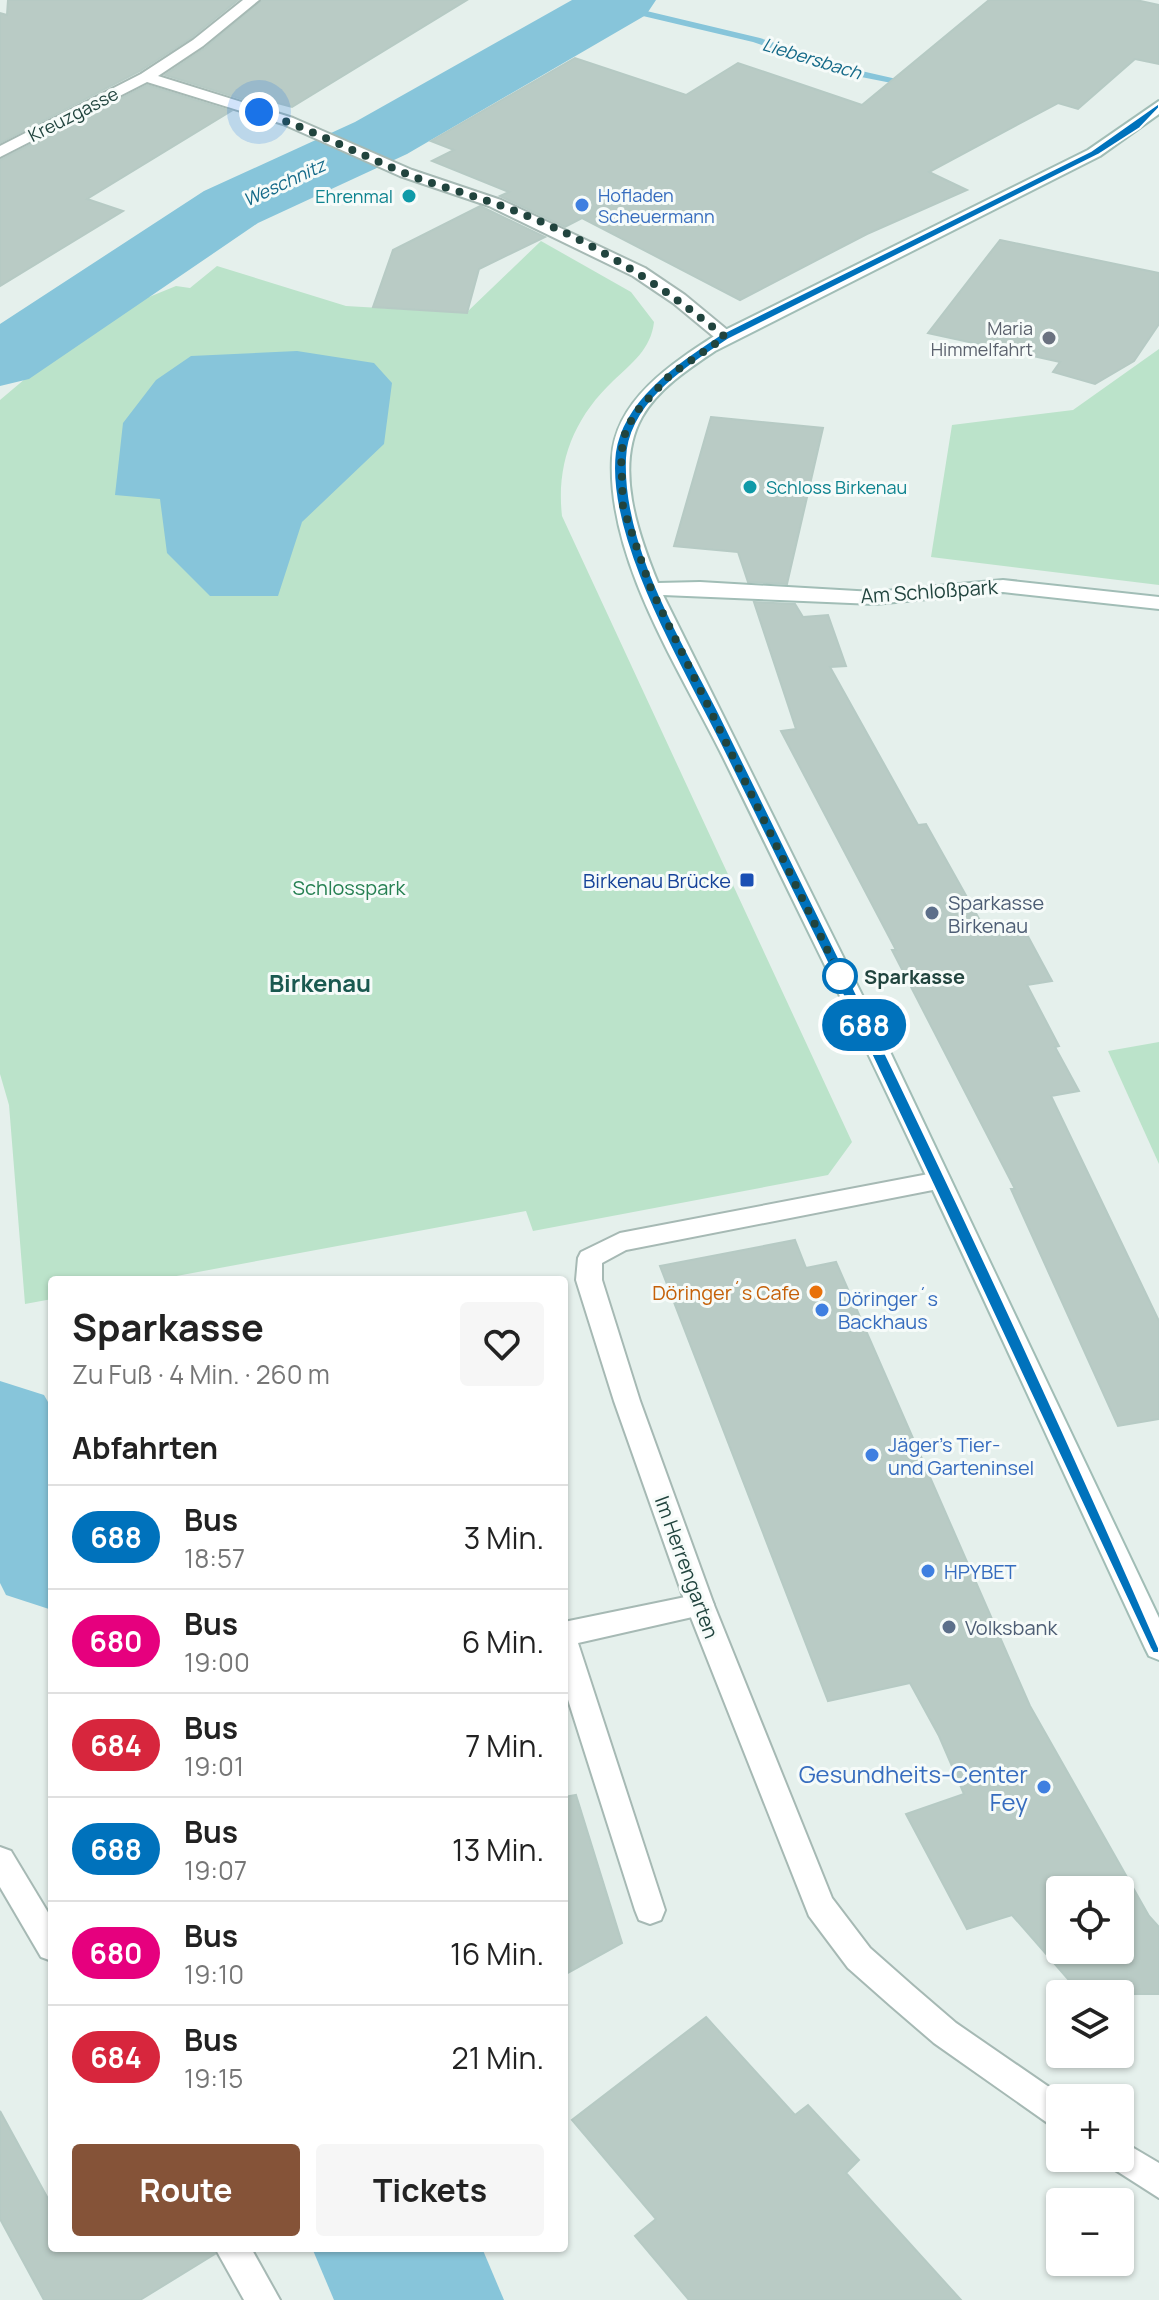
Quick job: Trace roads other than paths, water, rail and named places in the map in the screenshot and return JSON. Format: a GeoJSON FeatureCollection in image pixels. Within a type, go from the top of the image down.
{"type":"FeatureCollection","features":[{"type":"Feature","properties":{"kind":"street","name":"Kreuzgasse"},"geometry":{"type":"LineString","coordinates":[[0,152],[146,77],[198,43],[252,0]]}},
{"type":"Feature","properties":{"kind":"street"},"geometry":{"type":"LineString","coordinates":[[146,77],[288,121],[406,173],[495,203],[639,272],[679,299],[725,337]]}},
{"type":"Feature","properties":{"kind":"street"},"geometry":{"type":"LineString","coordinates":[[1159,106],[1136,126],[1094,153],[725,337],[670,375],[638,410],[626,429],[621,454],[623,507],[651,589],[939,1181],[1159,1648]]}},
{"type":"Feature","properties":{"kind":"street","name":"Am Schloßpark"},"geometry":{"type":"LineString","coordinates":[[651,589],[700,588],[874,598],[1003,586],[1159,603]]}},
{"type":"Feature","properties":{"kind":"street","name":"Im Herrengarten"},"geometry":{"type":"LineString","coordinates":[[939,1181],[620,1242],[590,1258],[589,1280],[622,1385],[700,1605],[820,1906],[859,1958],[945,2033],[1046,2103]]}},
{"type":"Feature","properties":{"kind":"street"},"geometry":{"type":"LineString","coordinates":[[568,1633],[700,1605]]}},
{"type":"Feature","properties":{"kind":"street"},"geometry":{"type":"LineString","coordinates":[[568,1655],[650,1910]]}},
{"type":"Feature","properties":{"kind":"street"},"geometry":{"type":"LineString","coordinates":[[0,1860],[48,1940]]}},
{"type":"Feature","properties":{"kind":"street"},"geometry":{"type":"LineString","coordinates":[[1134,2165],[1159,2182]]}},
{"type":"Feature","properties":{"kind":"street"},"geometry":{"type":"LineString","coordinates":[[234,2252],[263,2300]]}},
{"type":"Feature","properties":{"kind":"water"},"geometry":{"type":"Polygon","coordinates":[[[297,351],[374,363],[392,383],[384,444],[302,522],[278,596],[210,596],[167,553],[160,499],[115,495],[123,423],[156,380],[191,356],[297,351]]]}},
{"type":"Feature","properties":{"kind":"waterway","name":"Weschnitz"},"geometry":{"type":"LineString","coordinates":[[0,361],[231,207],[381,138],[622,0]]}},
{"type":"Feature","properties":{"kind":"waterway","name":"Liebersbach"},"geometry":{"type":"LineString","coordinates":[[613,6],[756,40],[855,73],[917,85]]}},
{"type":"Feature","properties":{"kind":"waterway","name":"Weschnitz"},"geometry":{"type":"LineString","coordinates":[[0,1429],[48,1548]]}},
{"type":"Feature","properties":{"kind":"waterway","name":"Weschnitz"},"geometry":{"type":"LineString","coordinates":[[394,2252],[424,2300]]}},
{"type":"Feature","properties":{"kind":"place","name":"Ehrenmal"},"geometry":{"type":"Point","coordinates":[409,196]}},
{"type":"Feature","properties":{"kind":"place","name":"Hofladen Scheuermann"},"geometry":{"type":"Point","coordinates":[582,205]}},
{"type":"Feature","properties":{"kind":"place","name":"Maria Himmelfahrt"},"geometry":{"type":"Point","coordinates":[1049,338]}},
{"type":"Feature","properties":{"kind":"place","name":"Schloss Birkenau"},"geometry":{"type":"Point","coordinates":[750,487]}},
{"type":"Feature","properties":{"kind":"place","name":"Birkenau Brücke"},"geometry":{"type":"Point","coordinates":[747,880]}},
{"type":"Feature","properties":{"kind":"place","name":"Sparkasse Birkenau"},"geometry":{"type":"Point","coordinates":[932,913]}},
{"type":"Feature","properties":{"kind":"place","name":"Sparkasse"},"geometry":{"type":"Point","coordinates":[840,976]}},
{"type":"Feature","properties":{"kind":"place","name":"Döringer´s Cafe"},"geometry":{"type":"Point","coordinates":[816,1292]}},
{"type":"Feature","properties":{"kind":"place","name":"Döringer´s Backhaus"},"geometry":{"type":"Point","coordinates":[822,1310]}},
{"type":"Feature","properties":{"kind":"place","name":"Jäger's Tier- und Garteninsel"},"geometry":{"type":"Point","coordinates":[872,1455]}},
{"type":"Feature","properties":{"kind":"place","name":"HPYBET"},"geometry":{"type":"Point","coordinates":[928,1571]}},
{"type":"Feature","properties":{"kind":"place","name":"Volksbank"},"geometry":{"type":"Point","coordinates":[949,1627]}},
{"type":"Feature","properties":{"kind":"place","name":"Gesundheits-Center Fey"},"geometry":{"type":"Point","coordinates":[1044,1787]}},
{"type":"Feature","properties":{"kind":"district","name":"Birkenau"},"geometry":{"type":"Point","coordinates":[320,982]}},
{"type":"Feature","properties":{"kind":"park label","name":"Schlosspark"},"geometry":{"type":"Point","coordinates":[349,887]}}]}
